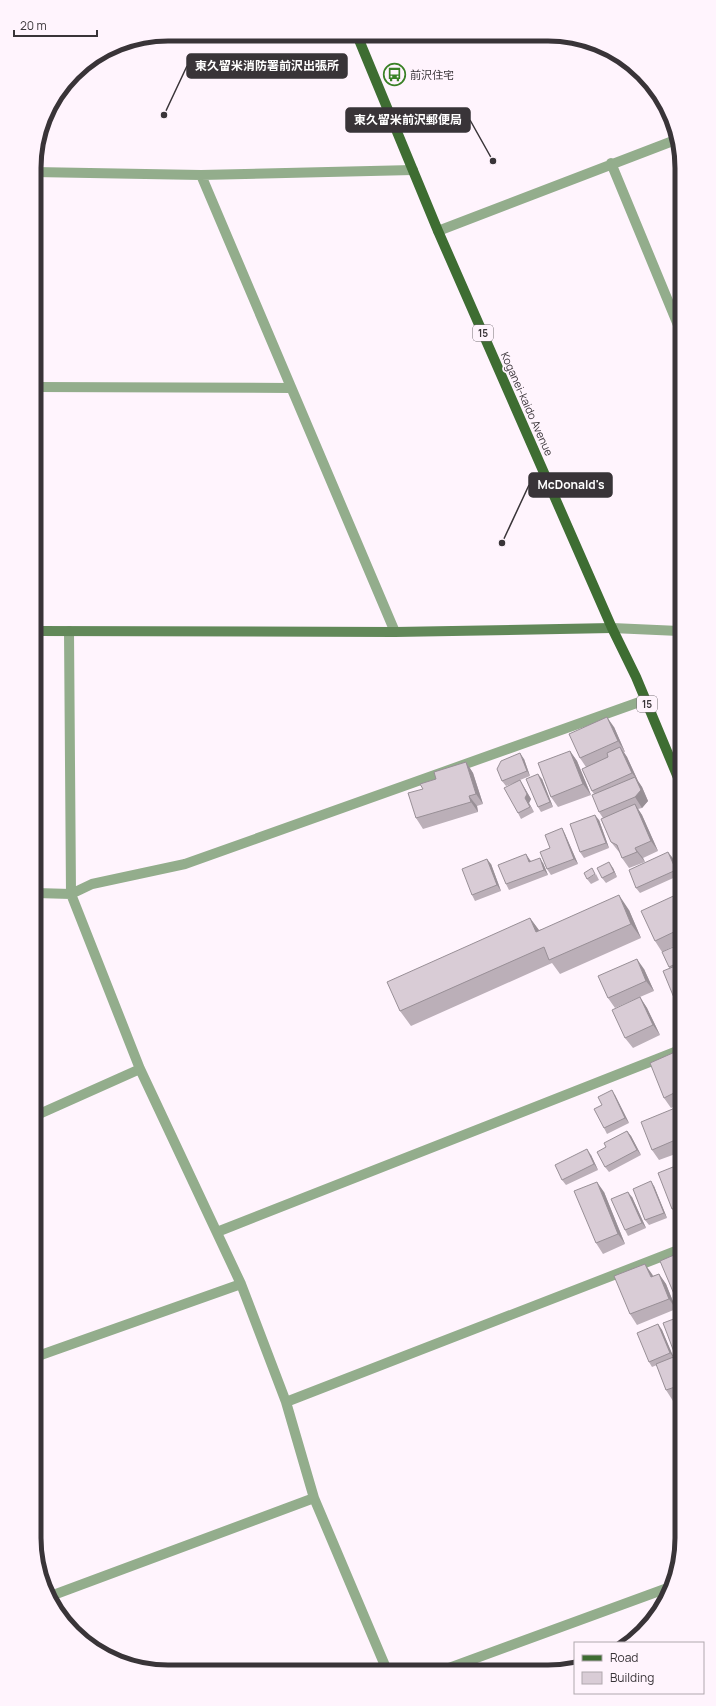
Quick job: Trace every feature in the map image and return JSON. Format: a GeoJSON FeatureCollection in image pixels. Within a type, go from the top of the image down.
{"type":"FeatureCollection","features":[{"type":"Feature","properties":{"kind":"main road","name":"Koganei-kaido Avenue"},"geometry":{"type":"LineString","coordinates":[[359,41],[438,230],[675,771]]}},
{"type":"Feature","properties":{"kind":"street"},"geometry":{"type":"LineString","coordinates":[[438,230],[611,163],[672,141]]}},
{"type":"Feature","properties":{"kind":"street"},"geometry":{"type":"LineString","coordinates":[[611,163],[675,318]]}},
{"type":"Feature","properties":{"kind":"street"},"geometry":{"type":"LineString","coordinates":[[41,172],[201,175],[413,170]]}},
{"type":"Feature","properties":{"kind":"street"},"geometry":{"type":"LineString","coordinates":[[201,175],[395,632]]}},
{"type":"Feature","properties":{"kind":"street"},"geometry":{"type":"LineString","coordinates":[[41,387],[291,388]]}},
{"type":"Feature","properties":{"kind":"street"},"geometry":{"type":"LineString","coordinates":[[41,631],[395,632],[612,628],[675,631]]}},
{"type":"Feature","properties":{"kind":"street"},"geometry":{"type":"LineString","coordinates":[[68,631],[71,894],[140,1069],[241,1284],[286,1402],[314,1498],[385,1665]]}},
{"type":"Feature","properties":{"kind":"street"},"geometry":{"type":"LineString","coordinates":[[41,893],[71,894],[92,884],[185,864],[645,700]]}},
{"type":"Feature","properties":{"kind":"street"},"geometry":{"type":"LineString","coordinates":[[217,1232],[675,1052]]}},
{"type":"Feature","properties":{"kind":"street"},"geometry":{"type":"LineString","coordinates":[[41,1113],[140,1069]]}},
{"type":"Feature","properties":{"kind":"street"},"geometry":{"type":"LineString","coordinates":[[286,1402],[675,1251]]}},
{"type":"Feature","properties":{"kind":"street"},"geometry":{"type":"LineString","coordinates":[[41,1355],[241,1284]]}},
{"type":"Feature","properties":{"kind":"street"},"geometry":{"type":"LineString","coordinates":[[55,1595],[314,1498]]}},
{"type":"Feature","properties":{"kind":"street"},"geometry":{"type":"LineString","coordinates":[[457,1665],[664,1589]]}},
{"type":"Feature","properties":{"kind":"building"},"geometry":{"type":"Polygon","coordinates":[[[607,717],[618,741],[580,758],[569,734],[607,717]]]}},
{"type":"Feature","properties":{"kind":"building"},"geometry":{"type":"Polygon","coordinates":[[[620,747],[632,773],[592,791],[582,769],[608,757],[607,753],[620,747]]]}},
{"type":"Feature","properties":{"kind":"building"},"geometry":{"type":"Polygon","coordinates":[[[570,751],[583,784],[551,797],[538,763],[570,751]]]}},
{"type":"Feature","properties":{"kind":"building"},"geometry":{"type":"Polygon","coordinates":[[[520,753],[527,771],[502,781],[497,769],[501,761],[520,753]]]}},
{"type":"Feature","properties":{"kind":"building"},"geometry":{"type":"Polygon","coordinates":[[[466,762],[476,794],[469,796],[471,802],[416,818],[408,793],[423,789],[420,784],[436,779],[434,772],[466,762]]]}},
{"type":"Feature","properties":{"kind":"building"},"geometry":{"type":"Polygon","coordinates":[[[538,774],[550,802],[538,807],[526,779],[538,774]]]}},
{"type":"Feature","properties":{"kind":"building"},"geometry":{"type":"Polygon","coordinates":[[[635,777],[641,790],[635,797],[599,812],[592,795],[635,777]]]}},
{"type":"Feature","properties":{"kind":"building"},"geometry":{"type":"Polygon","coordinates":[[[520,780],[527,794],[525,798],[530,807],[518,813],[504,788],[520,780]]]}},
{"type":"Feature","properties":{"kind":"building"},"geometry":{"type":"Polygon","coordinates":[[[635,804],[651,841],[635,848],[637,852],[622,858],[617,845],[611,842],[601,819],[635,804]]]}},
{"type":"Feature","properties":{"kind":"building"},"geometry":{"type":"Polygon","coordinates":[[[595,815],[606,843],[580,852],[570,824],[595,815]]]}},
{"type":"Feature","properties":{"kind":"building"},"geometry":{"type":"Polygon","coordinates":[[[562,828],[574,859],[547,869],[540,852],[550,848],[545,835],[562,828]]]}},
{"type":"Feature","properties":{"kind":"building"},"geometry":{"type":"Polygon","coordinates":[[[668,852],[675,868],[675,870],[636,888],[629,870],[668,852]]]}},
{"type":"Feature","properties":{"kind":"building"},"geometry":{"type":"Polygon","coordinates":[[[526,854],[529,862],[540,858],[544,870],[506,884],[498,865],[526,854]]]}},
{"type":"Feature","properties":{"kind":"building"},"geometry":{"type":"Polygon","coordinates":[[[487,859],[497,885],[472,895],[462,869],[487,859]]]}},
{"type":"Feature","properties":{"kind":"building"},"geometry":{"type":"Polygon","coordinates":[[[609,862],[614,872],[602,878],[597,868],[609,862]]]}},
{"type":"Feature","properties":{"kind":"building"},"geometry":{"type":"Polygon","coordinates":[[[592,868],[595,874],[587,879],[584,873],[592,868]]]}},
{"type":"Feature","properties":{"kind":"building"},"geometry":{"type":"Polygon","coordinates":[[[619,895],[631,924],[549,960],[544,947],[400,1011],[387,982],[530,918],[536,932],[619,895]]]}},
{"type":"Feature","properties":{"kind":"building"},"geometry":{"type":"Polygon","coordinates":[[[675,895],[675,931],[655,941],[641,911],[675,895]]]}},
{"type":"Feature","properties":{"kind":"building"},"geometry":{"type":"Polygon","coordinates":[[[675,946],[675,964],[669,967],[662,952],[675,946]]]}},
{"type":"Feature","properties":{"kind":"building"},"geometry":{"type":"Polygon","coordinates":[[[637,959],[646,981],[608,998],[598,976],[637,959]]]}},
{"type":"Feature","properties":{"kind":"building"},"geometry":{"type":"Polygon","coordinates":[[[675,966],[675,1000],[663,971],[675,966]]]}},
{"type":"Feature","properties":{"kind":"building"},"geometry":{"type":"Polygon","coordinates":[[[640,997],[653,1025],[625,1038],[612,1010],[640,997]]]}},
{"type":"Feature","properties":{"kind":"building"},"geometry":{"type":"Polygon","coordinates":[[[675,1052],[675,1092],[664,1098],[650,1063],[675,1052]]]}},
{"type":"Feature","properties":{"kind":"building"},"geometry":{"type":"Polygon","coordinates":[[[612,1090],[625,1118],[604,1128],[594,1109],[602,1105],[598,1097],[612,1090]]]}},
{"type":"Feature","properties":{"kind":"building"},"geometry":{"type":"Polygon","coordinates":[[[675,1108],[675,1140],[652,1150],[641,1122],[675,1108]]]}},
{"type":"Feature","properties":{"kind":"building"},"geometry":{"type":"Polygon","coordinates":[[[627,1131],[637,1150],[605,1167],[597,1152],[606,1147],[604,1143],[627,1131]]]}},
{"type":"Feature","properties":{"kind":"building"},"geometry":{"type":"Polygon","coordinates":[[[587,1149],[594,1164],[562,1180],[555,1165],[587,1149]]]}},
{"type":"Feature","properties":{"kind":"building"},"geometry":{"type":"Polygon","coordinates":[[[675,1166],[675,1208],[672,1209],[658,1173],[675,1166]]]}},
{"type":"Feature","properties":{"kind":"building"},"geometry":{"type":"Polygon","coordinates":[[[651,1181],[664,1213],[645,1220],[633,1189],[651,1181]]]}},
{"type":"Feature","properties":{"kind":"building"},"geometry":{"type":"Polygon","coordinates":[[[597,1182],[618,1234],[596,1243],[574,1191],[597,1182]]]}},
{"type":"Feature","properties":{"kind":"building"},"geometry":{"type":"Polygon","coordinates":[[[628,1192],[642,1223],[625,1230],[611,1199],[628,1192]]]}},
{"type":"Feature","properties":{"kind":"building"},"geometry":{"type":"Polygon","coordinates":[[[675,1255],[675,1296],[660,1261],[675,1255]]]}},
{"type":"Feature","properties":{"kind":"building"},"geometry":{"type":"Polygon","coordinates":[[[645,1264],[651,1277],[659,1274],[669,1299],[630,1314],[614,1276],[645,1264]]]}},
{"type":"Feature","properties":{"kind":"building"},"geometry":{"type":"Polygon","coordinates":[[[675,1318],[675,1352],[674,1352],[663,1323],[675,1318]]]}},
{"type":"Feature","properties":{"kind":"building"},"geometry":{"type":"Polygon","coordinates":[[[658,1324],[670,1353],[649,1362],[637,1333],[658,1324]]]}},
{"type":"Feature","properties":{"kind":"building"},"geometry":{"type":"Polygon","coordinates":[[[675,1356],[675,1387],[666,1390],[656,1364],[675,1356]]]}},
{"type":"Feature","properties":{"kind":"place","name":"前沢住宅"},"geometry":{"type":"Point","coordinates":[394,75]}},
{"type":"Feature","properties":{"kind":"place","name":"東久留米消防署前沢出張所"},"geometry":{"type":"Point","coordinates":[164,115]}},
{"type":"Feature","properties":{"kind":"place","name":"東久留米前沢郵便局"},"geometry":{"type":"Point","coordinates":[493,161]}},
{"type":"Feature","properties":{"kind":"place","name":"McDonald's"},"geometry":{"type":"Point","coordinates":[502,543]}}]}
